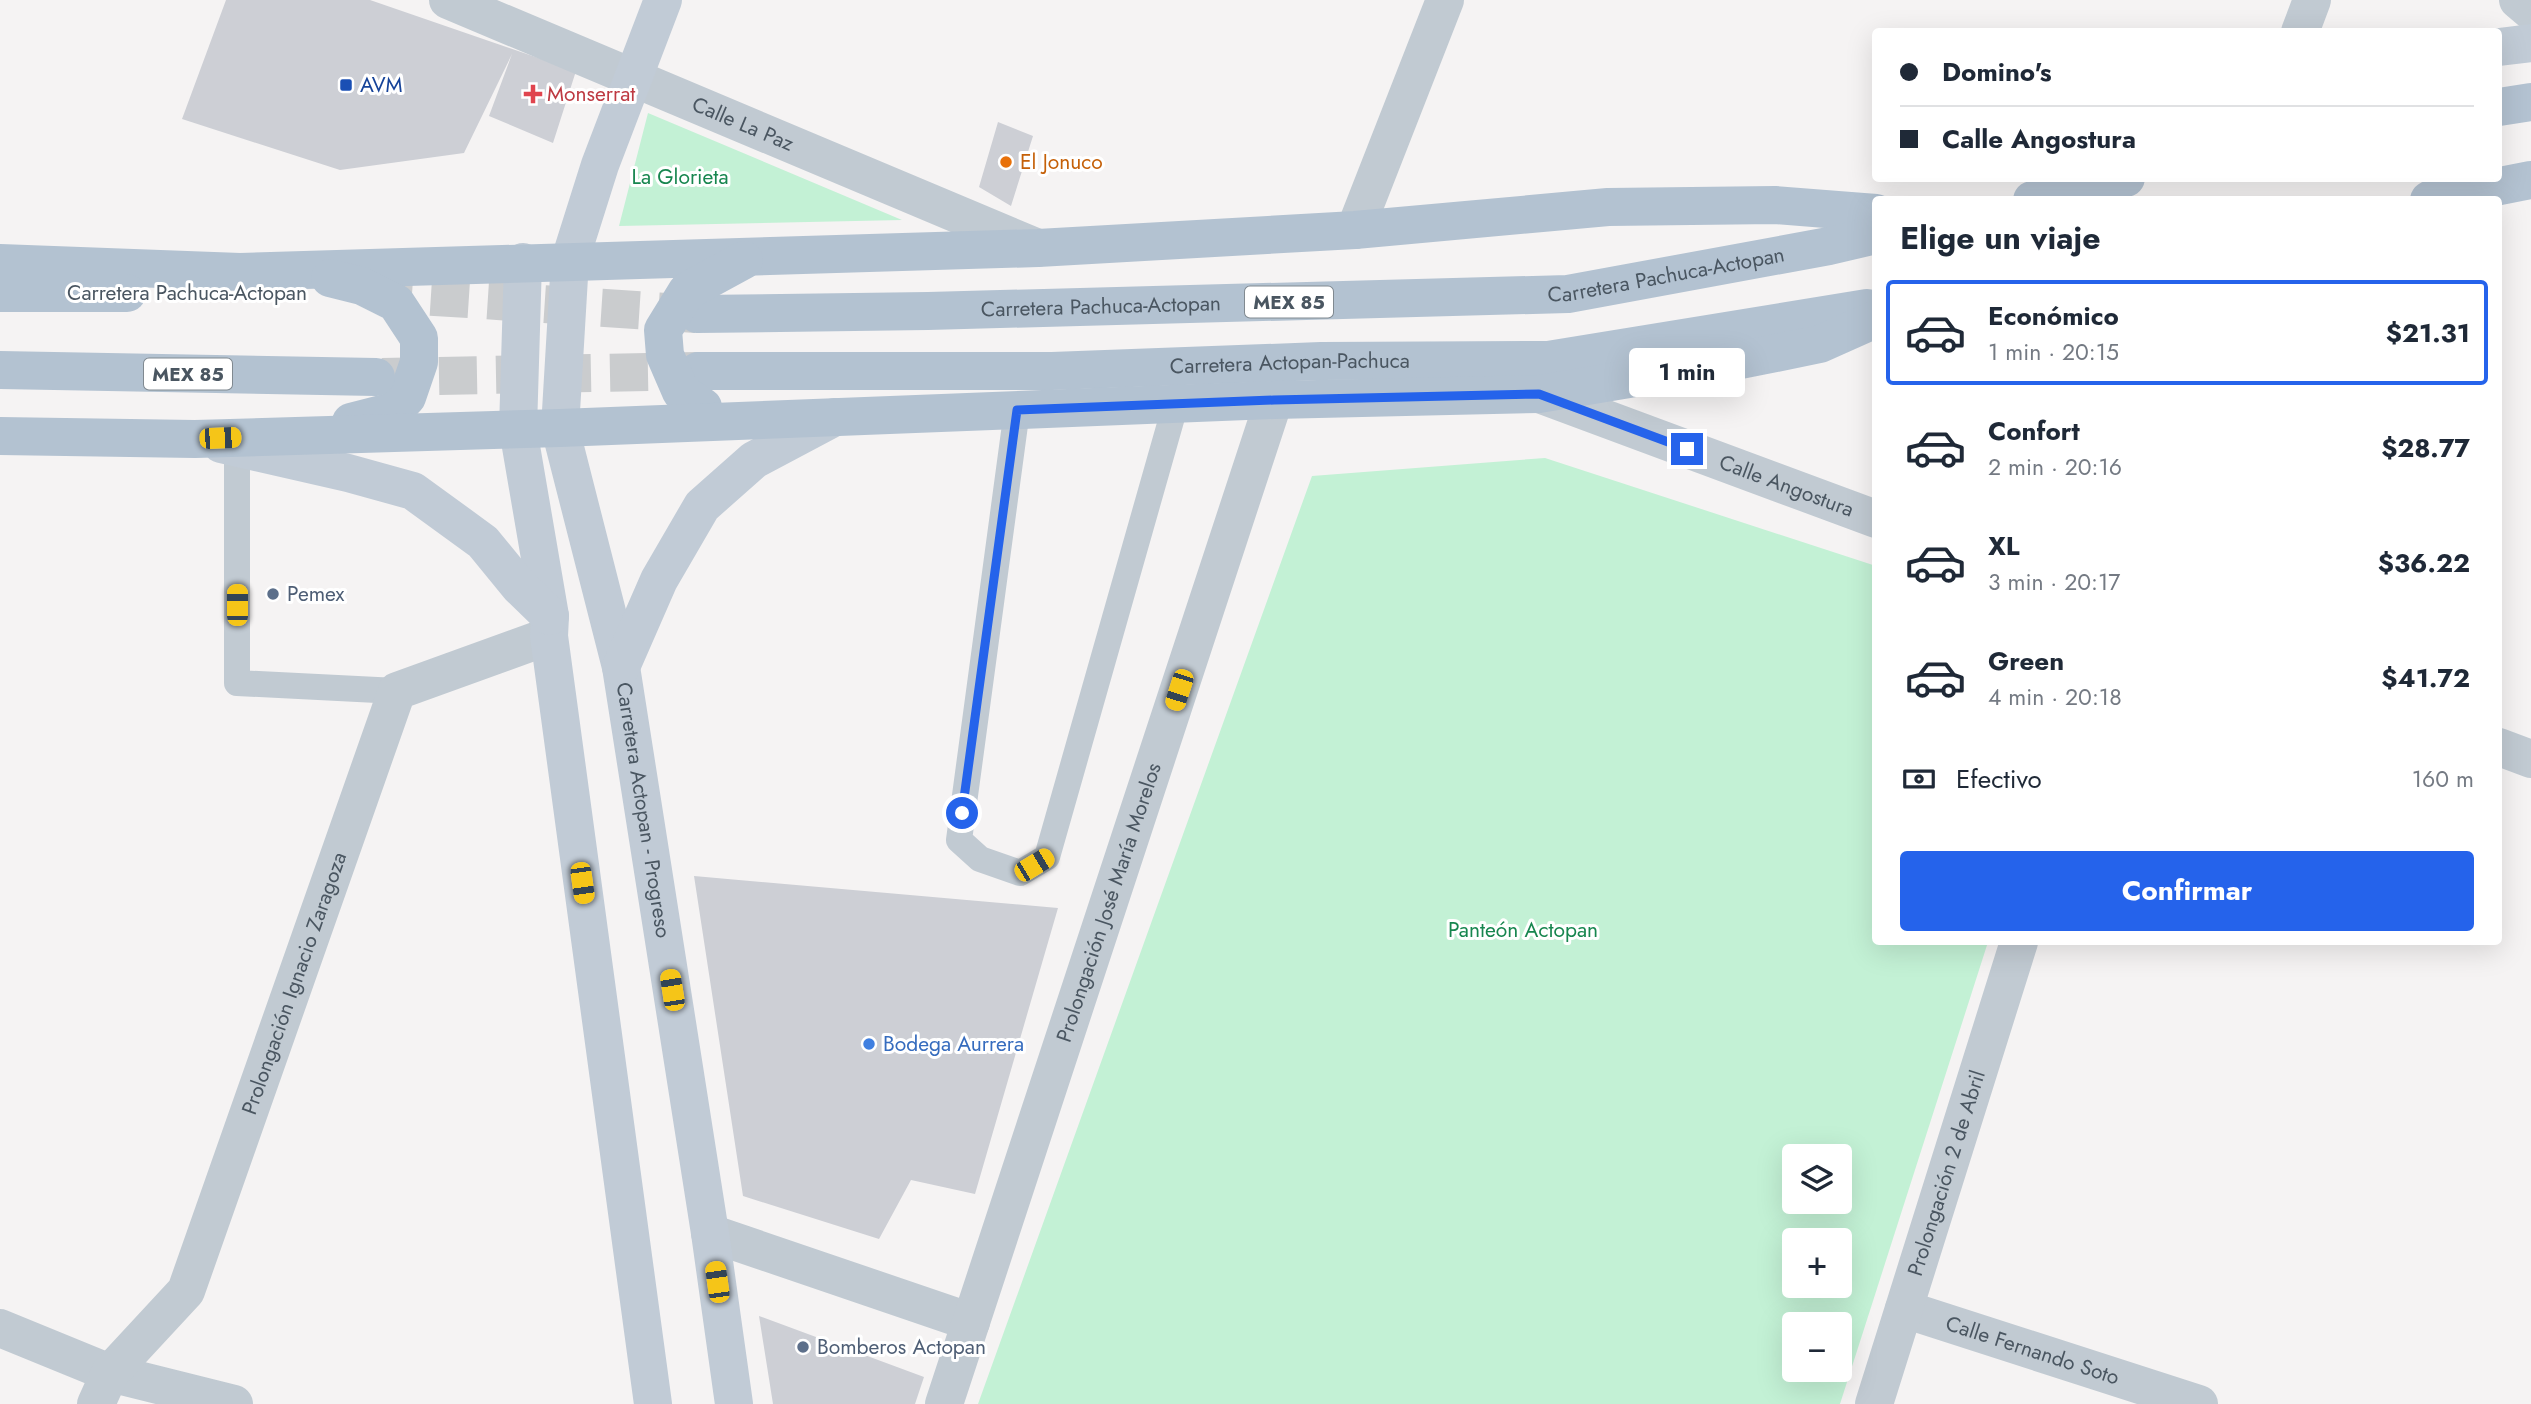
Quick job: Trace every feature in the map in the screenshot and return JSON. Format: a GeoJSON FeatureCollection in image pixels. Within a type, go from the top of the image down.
{"type":"FeatureCollection","features":[{"type":"Feature","properties":{"kind":"main road","name":"Carretera Actopan - Progreso"},"geometry":{"type":"LineString","coordinates":[[663,0],[600,165],[570,260],[560,428],[621,667],[710,1233],[734,1404]]}},
{"type":"Feature","properties":{"kind":"main road"},"geometry":{"type":"LineString","coordinates":[[2502,47],[2531,43]]}},
{"type":"Feature","properties":{"kind":"main road"},"geometry":{"type":"LineString","coordinates":[[2502,107],[2531,102]]}},
{"type":"Feature","properties":{"kind":"main road"},"geometry":{"type":"LineString","coordinates":[[2449,196],[2531,180]]}},
{"type":"Feature","properties":{"kind":"main road"},"geometry":{"type":"LineString","coordinates":[[2049,196],[2109,182]]}},
{"type":"Feature","properties":{"kind":"main road"},"geometry":{"type":"LineString","coordinates":[[0,263],[240,272],[1038,248],[1355,230],[1608,207],[1775,205],[1872,213]]}},
{"type":"Feature","properties":{"kind":"main road","name":"Carretera Pachuca-Actopan"},"geometry":{"type":"LineString","coordinates":[[697,314],[928,311],[1568,294],[1872,236]]}},
{"type":"Feature","properties":{"kind":"main road"},"geometry":{"type":"LineString","coordinates":[[743,421],[707,410],[681,392],[665,355],[663,330],[687,291],[749,257]]}},
{"type":"Feature","properties":{"kind":"main road"},"geometry":{"type":"LineString","coordinates":[[523,262],[518,429],[550,626],[653,1404]]}},
{"type":"Feature","properties":{"kind":"main road"},"geometry":{"type":"LineString","coordinates":[[295,436],[394,411],[407,397],[419,362],[419,338],[396,303],[362,286],[296,270]]}},
{"type":"Feature","properties":{"kind":"main road","name":"Carretera Pachuca-Actopan"},"geometry":{"type":"LineString","coordinates":[[0,293],[374,293]]}},
{"type":"Feature","properties":{"kind":"main road","name":"Carretera Actopan-Pachuca"},"geometry":{"type":"LineString","coordinates":[[698,371],[1052,371],[1321,361],[1548,360],[1872,308]]}},
{"type":"Feature","properties":{"kind":"main road"},"geometry":{"type":"LineString","coordinates":[[0,436],[195,439],[560,428],[1274,400],[1539,394],[1731,362],[1820,344],[1872,321]]}},
{"type":"Feature","properties":{"kind":"main road","name":"MEX 85"},"geometry":{"type":"LineString","coordinates":[[0,370],[376,377]]}},
{"type":"Feature","properties":{"kind":"main road"},"geometry":{"type":"LineString","coordinates":[[621,667],[659,580],[702,506],[754,460],[835,417]]}},
{"type":"Feature","properties":{"kind":"main road"},"geometry":{"type":"LineString","coordinates":[[195,439],[348,473],[413,491],[483,542],[550,626]]}},
{"type":"Feature","properties":{"kind":"street","name":"Calle La Paz"},"geometry":{"type":"LineString","coordinates":[[448,0],[1038,248]]}},
{"type":"Feature","properties":{"kind":"street"},"geometry":{"type":"LineString","coordinates":[[1355,230],[1445,0]]}},
{"type":"Feature","properties":{"kind":"street"},"geometry":{"type":"LineString","coordinates":[[2302,28],[2312,0]]}},
{"type":"Feature","properties":{"kind":"street"},"geometry":{"type":"LineString","coordinates":[[2518,0],[2531,11]]}},
{"type":"Feature","properties":{"kind":"street","name":"Calle Angostura"},"geometry":{"type":"LineString","coordinates":[[1539,394],[1872,518]]}},
{"type":"Feature","properties":{"kind":"street","name":"Prolongación José María Morelos"},"geometry":{"type":"LineString","coordinates":[[944,1404],[1274,400]]}},
{"type":"Feature","properties":{"kind":"street"},"geometry":{"type":"LineString","coordinates":[[397,691],[550,626]]}},
{"type":"Feature","properties":{"kind":"street","name":"Prolongación Ignacio Zaragoza"},"geometry":{"type":"LineString","coordinates":[[103,1388],[186,1291],[397,691]]}},
{"type":"Feature","properties":{"kind":"street"},"geometry":{"type":"LineString","coordinates":[[2502,748],[2531,759]]}},
{"type":"Feature","properties":{"kind":"street","name":"Prolongación 2 de Abril"},"geometry":{"type":"LineString","coordinates":[[1874,1404],[2018,945]]}},
{"type":"Feature","properties":{"kind":"street"},"geometry":{"type":"LineString","coordinates":[[710,1233],[971,1322]]}},
{"type":"Feature","properties":{"kind":"street","name":"Calle Fernando Soto"},"geometry":{"type":"LineString","coordinates":[[1904,1309],[2199,1404]]}},
{"type":"Feature","properties":{"kind":"street"},"geometry":{"type":"LineString","coordinates":[[0,1328],[103,1388],[234,1404]]}},
{"type":"Feature","properties":{"kind":"lane"},"geometry":{"type":"LineString","coordinates":[[1017,410],[959,840],[980,859],[1020,873],[1047,857],[1176,404]]}},
{"type":"Feature","properties":{"kind":"lane"},"geometry":{"type":"LineString","coordinates":[[237,447],[237,683],[397,691]]}},
{"type":"Feature","properties":{"kind":"green space","name":"La Glorieta"},"geometry":{"type":"Polygon","coordinates":[[[648,113],[902,220],[619,226],[648,113]]]}},
{"type":"Feature","properties":{"kind":"green space","name":"Panteón Actopan"},"geometry":{"type":"Polygon","coordinates":[[[1545,458],[1872,565],[1872,945],[1987,945],[1852,1367],[1852,1312],[1782,1312],[1782,1382],[1847,1382],[1840,1404],[978,1404],[1312,476],[1545,458]]]}},
{"type":"Feature","properties":{"kind":"building","name":"AVM"},"geometry":{"type":"Polygon","coordinates":[[[226,0],[370,0],[576,71],[553,143],[489,116],[512,54],[464,153],[340,170],[182,119],[226,0]]]}},
{"type":"Feature","properties":{"kind":"building","name":"El Jonuco"},"geometry":{"type":"Polygon","coordinates":[[[998,122],[1033,136],[1011,206],[979,187],[998,122]]]}},
{"type":"Feature","properties":{"kind":"building","name":"Bodega Aurrera"},"geometry":{"type":"Polygon","coordinates":[[[694,876],[1058,908],[975,1194],[911,1180],[879,1239],[743,1196],[694,876]]]}},
{"type":"Feature","properties":{"kind":"building","name":"Bomberos Actopan"},"geometry":{"type":"Polygon","coordinates":[[[759,1316],[924,1377],[915,1404],[773,1404],[759,1316]]]}},
{"type":"Feature","properties":{"kind":"tunnel"},"geometry":{"type":"LineString","coordinates":[[374,293],[697,314]]}},
{"type":"Feature","properties":{"kind":"tunnel"},"geometry":{"type":"LineString","coordinates":[[382,377],[698,371]]}},
{"type":"Feature","properties":{"kind":"place","name":"AVM"},"geometry":{"type":"Point","coordinates":[346,85]}},
{"type":"Feature","properties":{"kind":"place","name":"Monserrat"},"geometry":{"type":"Point","coordinates":[533,94]}},
{"type":"Feature","properties":{"kind":"place","name":"El Jonuco"},"geometry":{"type":"Point","coordinates":[1006,162]}},
{"type":"Feature","properties":{"kind":"place","name":"Pemex"},"geometry":{"type":"Point","coordinates":[273,594]}},
{"type":"Feature","properties":{"kind":"place","name":"Bodega Aurrera"},"geometry":{"type":"Point","coordinates":[869,1044]}},
{"type":"Feature","properties":{"kind":"place","name":"Bomberos Actopan"},"geometry":{"type":"Point","coordinates":[803,1347]}},
{"type":"Feature","properties":{"kind":"route"},"geometry":{"type":"LineString","coordinates":[[962,813],[1017,410],[1274,400],[1539,394],[1687,449]]}}]}
